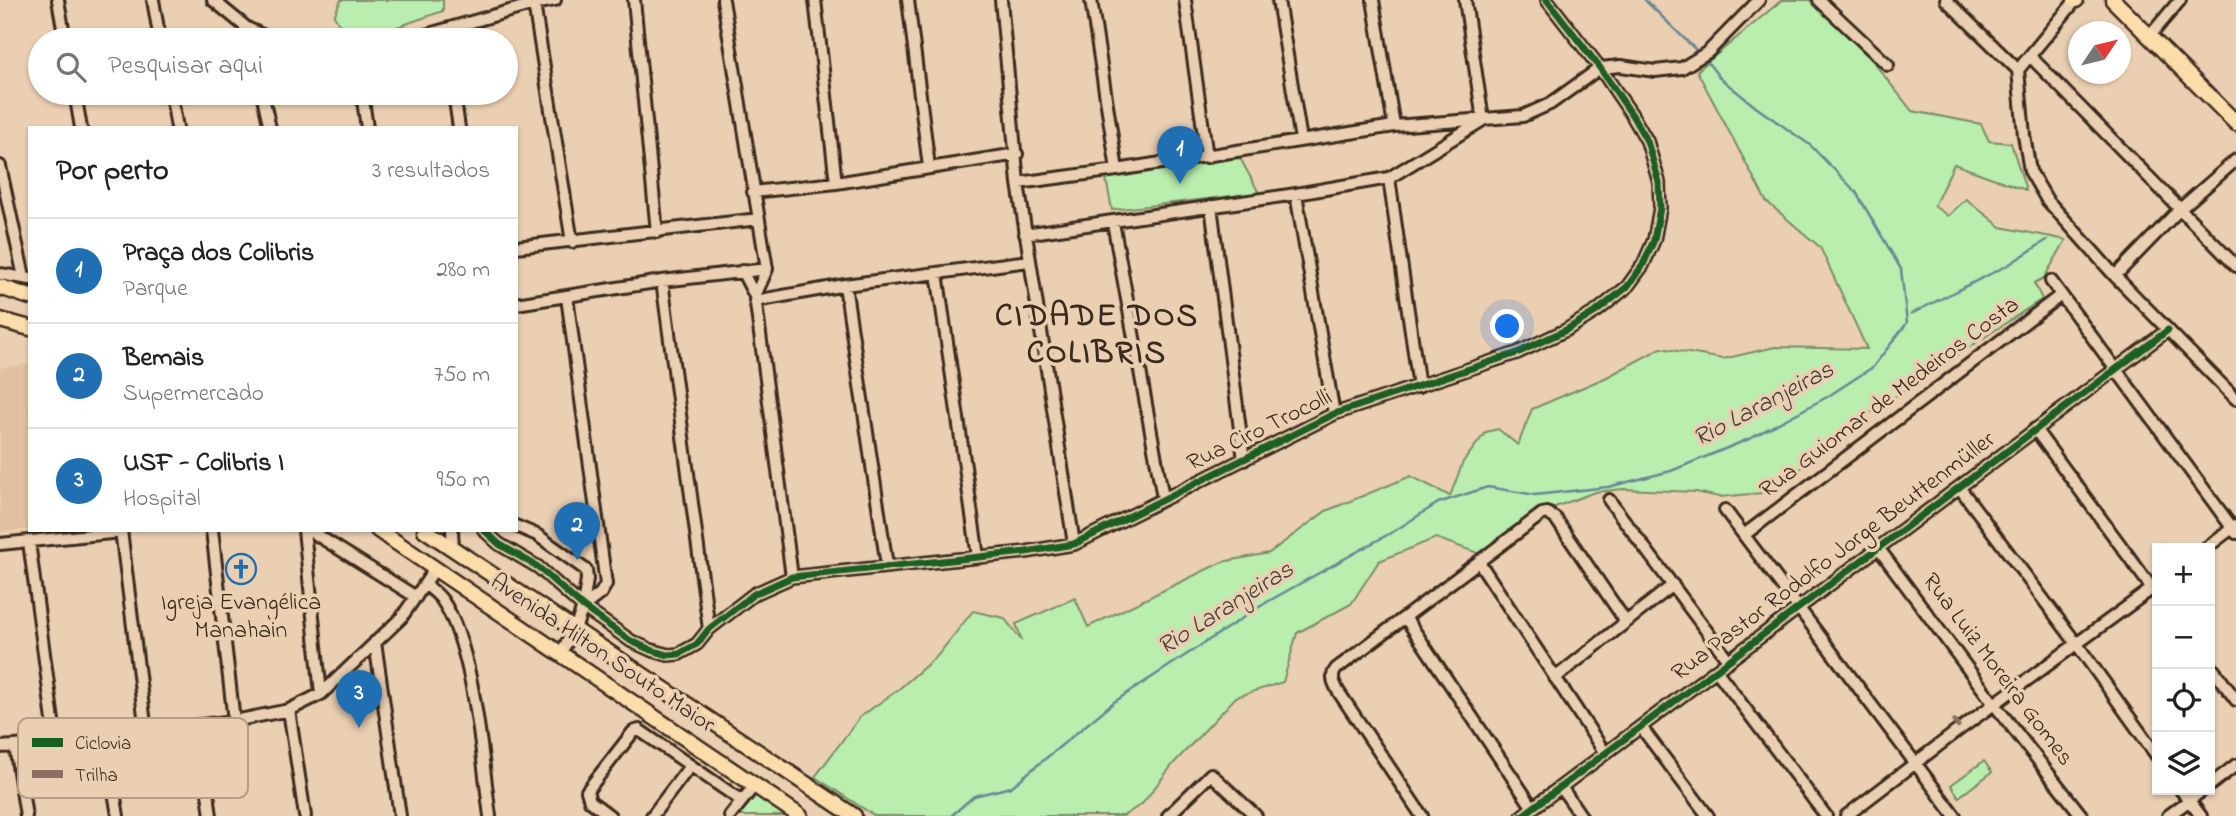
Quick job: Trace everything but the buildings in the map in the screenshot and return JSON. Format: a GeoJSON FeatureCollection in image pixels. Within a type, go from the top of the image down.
{"type":"FeatureCollection","features":[{"type":"Feature","properties":{"kind":"main road"},"geometry":{"type":"LineString","coordinates":[[2113,0],[2236,123]]}},
{"type":"Feature","properties":{"kind":"main road"},"geometry":{"type":"LineString","coordinates":[[0,288],[28,296]]}},
{"type":"Feature","properties":{"kind":"main road"},"geometry":{"type":"LineString","coordinates":[[0,320],[28,327]]}},
{"type":"Feature","properties":{"kind":"main road","name":"Avenida Hilton Souto Maior"},"geometry":{"type":"LineString","coordinates":[[381,532],[800,816]]}},
{"type":"Feature","properties":{"kind":"main road","name":"Avenida Hilton Souto Maior"},"geometry":{"type":"LineString","coordinates":[[428,532],[854,816]]}},
{"type":"Feature","properties":{"kind":"street"},"geometry":{"type":"LineString","coordinates":[[58,0],[63,28]]}},
{"type":"Feature","properties":{"kind":"street"},"geometry":{"type":"LineString","coordinates":[[153,0],[158,28]]}},
{"type":"Feature","properties":{"kind":"street"},"geometry":{"type":"LineString","coordinates":[[213,0],[247,28]]}},
{"type":"Feature","properties":{"kind":"street"},"geometry":{"type":"LineString","coordinates":[[466,28],[534,4],[555,0]]}},
{"type":"Feature","properties":{"kind":"street"},"geometry":{"type":"LineString","coordinates":[[634,0],[657,232]]}},
{"type":"Feature","properties":{"kind":"street"},"geometry":{"type":"LineString","coordinates":[[723,0],[767,269],[755,299]]}},
{"type":"Feature","properties":{"kind":"street"},"geometry":{"type":"LineString","coordinates":[[815,0],[836,183]]}},
{"type":"Feature","properties":{"kind":"street"},"geometry":{"type":"LineString","coordinates":[[908,0],[929,167]]}},
{"type":"Feature","properties":{"kind":"street"},"geometry":{"type":"LineString","coordinates":[[1001,0],[1018,183],[1074,544]]}},
{"type":"Feature","properties":{"kind":"street"},"geometry":{"type":"LineString","coordinates":[[1091,0],[1116,170]]}},
{"type":"Feature","properties":{"kind":"street"},"geometry":{"type":"LineString","coordinates":[[1185,0],[1207,157]]}},
{"type":"Feature","properties":{"kind":"street"},"geometry":{"type":"LineString","coordinates":[[1278,0],[1300,140]]}},
{"type":"Feature","properties":{"kind":"street"},"geometry":{"type":"LineString","coordinates":[[1373,0],[1394,126]]}},
{"type":"Feature","properties":{"kind":"street"},"geometry":{"type":"LineString","coordinates":[[1465,0],[1483,120]]}},
{"type":"Feature","properties":{"kind":"street","name":"Rua Ciro Trocolli"},"geometry":{"type":"LineString","coordinates":[[486,532],[499,544],[538,567],[583,607],[631,641],[668,654],[678,654],[697,644],[709,629],[754,594],[792,577],[1074,544],[1334,414],[1517,353],[1566,330],[1597,311],[1627,287],[1643,265],[1654,240],[1660,208],[1655,162],[1647,141],[1600,68],[1547,0]]}},
{"type":"Feature","properties":{"kind":"street"},"geometry":{"type":"LineString","coordinates":[[1018,183],[1207,157],[1394,126],[1513,118],[1534,113],[1600,68],[1621,66],[1670,71],[1702,56],[1759,0]]}},
{"type":"Feature","properties":{"kind":"street"},"geometry":{"type":"LineString","coordinates":[[1819,0],[1888,65]]}},
{"type":"Feature","properties":{"kind":"street"},"geometry":{"type":"LineString","coordinates":[[1946,0],[2018,70],[2030,171],[2047,200],[2115,276],[2236,399]]}},
{"type":"Feature","properties":{"kind":"street"},"geometry":{"type":"LineString","coordinates":[[2018,70],[2075,0]]}},
{"type":"Feature","properties":{"kind":"street"},"geometry":{"type":"LineString","coordinates":[[2149,37],[2180,0]]}},
{"type":"Feature","properties":{"kind":"street"},"geometry":{"type":"LineString","coordinates":[[534,4],[572,242]]}},
{"type":"Feature","properties":{"kind":"street"},"geometry":{"type":"LineString","coordinates":[[2030,56],[2236,266]]}},
{"type":"Feature","properties":{"kind":"street"},"geometry":{"type":"LineString","coordinates":[[77,105],[81,126]]}},
{"type":"Feature","properties":{"kind":"street"},"geometry":{"type":"LineString","coordinates":[[173,105],[177,126]]}},
{"type":"Feature","properties":{"kind":"street"},"geometry":{"type":"LineString","coordinates":[[265,105],[270,126]]}},
{"type":"Feature","properties":{"kind":"street"},"geometry":{"type":"LineString","coordinates":[[364,105],[367,126]]}},
{"type":"Feature","properties":{"kind":"street"},"geometry":{"type":"LineString","coordinates":[[456,105],[459,126]]}},
{"type":"Feature","properties":{"kind":"street"},"geometry":{"type":"LineString","coordinates":[[1025,234],[1389,178],[1483,120]]}},
{"type":"Feature","properties":{"kind":"street"},"geometry":{"type":"LineString","coordinates":[[753,192],[836,183],[1017,154]]}},
{"type":"Feature","properties":{"kind":"street"},"geometry":{"type":"LineString","coordinates":[[2115,276],[2179,210],[2236,160]]}},
{"type":"Feature","properties":{"kind":"street"},"geometry":{"type":"LineString","coordinates":[[0,166],[27,278],[0,274]]}},
{"type":"Feature","properties":{"kind":"street"},"geometry":{"type":"LineString","coordinates":[[1389,178],[1419,387]]}},
{"type":"Feature","properties":{"kind":"street"},"geometry":{"type":"LineString","coordinates":[[1296,194],[1334,414]]}},
{"type":"Feature","properties":{"kind":"street"},"geometry":{"type":"LineString","coordinates":[[1211,206],[1244,460]]}},
{"type":"Feature","properties":{"kind":"street"},"geometry":{"type":"LineString","coordinates":[[518,247],[760,219]]}},
{"type":"Feature","properties":{"kind":"street"},"geometry":{"type":"LineString","coordinates":[[1113,222],[1163,498]]}},
{"type":"Feature","properties":{"kind":"street"},"geometry":{"type":"LineString","coordinates":[[755,299],[1029,261]]}},
{"type":"Feature","properties":{"kind":"street"},"geometry":{"type":"LineString","coordinates":[[518,304],[662,281],[767,269]]}},
{"type":"Feature","properties":{"kind":"street"},"geometry":{"type":"LineString","coordinates":[[742,271],[755,299],[792,577]]}},
{"type":"Feature","properties":{"kind":"street"},"geometry":{"type":"LineString","coordinates":[[937,273],[978,556]]}},
{"type":"Feature","properties":{"kind":"street"},"geometry":{"type":"LineString","coordinates":[[662,281],[709,629]]}},
{"type":"Feature","properties":{"kind":"street"},"geometry":{"type":"LineString","coordinates":[[2051,281],[2235,529],[2214,543]]}},
{"type":"Feature","properties":{"kind":"street"},"geometry":{"type":"LineString","coordinates":[[845,285],[887,566]]}},
{"type":"Feature","properties":{"kind":"street","name":"Rua Guiomar de Medeiros Costa"},"geometry":{"type":"LineString","coordinates":[[1744,535],[2061,295]]}},
{"type":"Feature","properties":{"kind":"street"},"geometry":{"type":"LineString","coordinates":[[567,297],[606,584],[601,593],[583,607]]}},
{"type":"Feature","properties":{"kind":"street","name":"Rua Pastor Rodolfo Jorge Beuttenmüller"},"geometry":{"type":"LineString","coordinates":[[1522,816],[2168,330]]}},
{"type":"Feature","properties":{"kind":"street"},"geometry":{"type":"LineString","coordinates":[[2035,429],[2152,584]]}},
{"type":"Feature","properties":{"kind":"street"},"geometry":{"type":"LineString","coordinates":[[1959,487],[2152,749]]}},
{"type":"Feature","properties":{"kind":"street"},"geometry":{"type":"LineString","coordinates":[[1609,500],[1729,661]]}},
{"type":"Feature","properties":{"kind":"street"},"geometry":{"type":"LineString","coordinates":[[1725,510],[1955,816]]}},
{"type":"Feature","properties":{"kind":"street"},"geometry":{"type":"LineString","coordinates":[[1422,816],[1338,691],[1333,681],[1336,669],[1542,514],[1551,514],[1556,519],[1626,622]]}},
{"type":"Feature","properties":{"kind":"street"},"geometry":{"type":"LineString","coordinates":[[518,527],[537,535],[586,570],[583,607],[575,629],[560,654]]}},
{"type":"Feature","properties":{"kind":"street"},"geometry":{"type":"LineString","coordinates":[[0,544],[113,532]]}},
{"type":"Feature","properties":{"kind":"street"},"geometry":{"type":"LineString","coordinates":[[121,532],[144,718]]}},
{"type":"Feature","properties":{"kind":"street"},"geometry":{"type":"LineString","coordinates":[[212,532],[234,718]]}},
{"type":"Feature","properties":{"kind":"street"},"geometry":{"type":"LineString","coordinates":[[307,532],[321,694]]}},
{"type":"Feature","properties":{"kind":"street"},"geometry":{"type":"LineString","coordinates":[[310,532],[416,597]]}},
{"type":"Feature","properties":{"kind":"street"},"geometry":{"type":"LineString","coordinates":[[452,532],[453,548]]}},
{"type":"Feature","properties":{"kind":"street"},"geometry":{"type":"LineString","coordinates":[[29,542],[53,718]]}},
{"type":"Feature","properties":{"kind":"street","name":"Rua Luiz Moreira Gomes"},"geometry":{"type":"LineString","coordinates":[[1879,550],[2082,816]]}},
{"type":"Feature","properties":{"kind":"street"},"geometry":{"type":"LineString","coordinates":[[1479,562],[1605,753]]}},
{"type":"Feature","properties":{"kind":"street"},"geometry":{"type":"LineString","coordinates":[[248,718],[289,710],[321,694],[401,618],[435,569]]}},
{"type":"Feature","properties":{"kind":"street"},"geometry":{"type":"LineString","coordinates":[[426,585],[441,598],[460,637],[491,816]]}},
{"type":"Feature","properties":{"kind":"street"},"geometry":{"type":"LineString","coordinates":[[1555,678],[1673,585]]}},
{"type":"Feature","properties":{"kind":"street"},"geometry":{"type":"LineString","coordinates":[[1846,816],[1916,764],[1956,724],[1994,704],[2076,643],[2152,592]]}},
{"type":"Feature","properties":{"kind":"street"},"geometry":{"type":"LineString","coordinates":[[1405,617],[1533,808]]}},
{"type":"Feature","properties":{"kind":"street"},"geometry":{"type":"LineString","coordinates":[[375,642],[400,816]]}},
{"type":"Feature","properties":{"kind":"street"},"geometry":{"type":"LineString","coordinates":[[2213,669],[2236,700]]}},
{"type":"Feature","properties":{"kind":"street"},"geometry":{"type":"LineString","coordinates":[[1716,670],[1826,816]]}},
{"type":"Feature","properties":{"kind":"street"},"geometry":{"type":"LineString","coordinates":[[289,710],[306,816]]}},
{"type":"Feature","properties":{"kind":"street"},"geometry":{"type":"LineString","coordinates":[[1640,727],[1707,816]]}},
{"type":"Feature","properties":{"kind":"street","name":"Avenida Hilton Souto Maior"},"geometry":{"type":"LineString","coordinates":[[610,816],[590,801],[587,790],[633,732],[639,730],[742,800]]}},
{"type":"Feature","properties":{"kind":"street"},"geometry":{"type":"LineString","coordinates":[[15,746],[18,765]]}},
{"type":"Feature","properties":{"kind":"street"},"geometry":{"type":"LineString","coordinates":[[0,747],[18,746]]}},
{"type":"Feature","properties":{"kind":"street"},"geometry":{"type":"LineString","coordinates":[[2215,781],[2236,765]]}},
{"type":"Feature","properties":{"kind":"street"},"geometry":{"type":"LineString","coordinates":[[652,816],[690,766]]}},
{"type":"Feature","properties":{"kind":"street"},"geometry":{"type":"LineString","coordinates":[[1168,816],[1211,774],[1256,816]]}},
{"type":"Feature","properties":{"kind":"street"},"geometry":{"type":"LineString","coordinates":[[730,816],[754,786]]}},
{"type":"Feature","properties":{"kind":"street"},"geometry":{"type":"LineString","coordinates":[[1561,787],[1581,816]]}},
{"type":"Feature","properties":{"kind":"street"},"geometry":{"type":"LineString","coordinates":[[2185,795],[2201,816]]}},
{"type":"Feature","properties":{"kind":"street"},"geometry":{"type":"LineString","coordinates":[[2168,816],[2196,795]]}},
{"type":"Feature","properties":{"kind":"street"},"geometry":{"type":"LineString","coordinates":[[23,798],[26,816]]}},
{"type":"Feature","properties":{"kind":"street"},"geometry":{"type":"LineString","coordinates":[[115,798],[118,816]]}},
{"type":"Feature","properties":{"kind":"street"},"geometry":{"type":"LineString","coordinates":[[209,798],[211,816]]}},
{"type":"Feature","properties":{"kind":"shaded area"},"geometry":{"type":"Polygon","coordinates":[[[28,364],[28,529],[0,532],[0,368],[28,364]]]}},
{"type":"Feature","properties":{"kind":"green space"},"geometry":{"type":"Polygon","coordinates":[[[341,0],[443,0],[443,11],[394,28],[342,28],[334,16],[341,0]]]}},
{"type":"Feature","properties":{"kind":"green space"},"geometry":{"type":"Polygon","coordinates":[[[1782,0],[1810,0],[1870,58],[1912,111],[1981,124],[1989,141],[2011,143],[2026,190],[1954,164],[1934,206],[1948,216],[1966,199],[2001,227],[2066,240],[2044,278],[2034,283],[2042,299],[1861,419],[1772,492],[1719,497],[1696,492],[1623,489],[1595,492],[1547,510],[1480,554],[1436,538],[1379,561],[1351,604],[1297,633],[1283,682],[1236,697],[1174,763],[1142,804],[1123,816],[875,816],[815,777],[860,717],[899,689],[938,655],[973,611],[1004,618],[1022,641],[1016,624],[1075,598],[1088,627],[1222,562],[1269,553],[1326,511],[1411,476],[1450,496],[1463,462],[1486,432],[1498,429],[1518,445],[1532,409],[1607,377],[1661,348],[1723,359],[1775,347],[1867,349],[1820,247],[1766,201],[1697,71],[1782,0]]]}},
{"type":"Feature","properties":{"kind":"green space"},"geometry":{"type":"Polygon","coordinates":[[[1240,158],[1259,193],[1112,210],[1105,174],[1240,158]]]}},
{"type":"Feature","properties":{"kind":"green space"},"geometry":{"type":"Polygon","coordinates":[[[1984,761],[1992,772],[1959,797],[1951,785],[1984,761]]]}},
{"type":"Feature","properties":{"kind":"green space"},"geometry":{"type":"Polygon","coordinates":[[[756,791],[795,816],[738,816],[756,791]]]}},
{"type":"Feature","properties":{"kind":"waterway","name":"Rio Laranjeiras"},"geometry":{"type":"LineString","coordinates":[[1645,0],[1700,54]]}},
{"type":"Feature","properties":{"kind":"waterway","name":"Rio Laranjeiras"},"geometry":{"type":"LineString","coordinates":[[951,816],[974,796],[1011,787],[1114,702],[1267,602],[1396,530],[1438,503],[1488,487],[1535,495],[1608,487],[1671,471],[1749,439],[1827,397],[1873,367],[1907,323],[1901,269],[1856,192],[1810,145],[1720,78],[1705,59]]}},
{"type":"Feature","properties":{"kind":"waterway"},"geometry":{"type":"LineString","coordinates":[[1911,314],[2008,265],[2047,240]]}},
{"type":"Feature","properties":{"kind":"marked path"},"geometry":{"type":"LineString","coordinates":[[1953,720],[1960,729]]}},
{"type":"Feature","properties":{"kind":"cycle path"},"geometry":{"type":"LineString","coordinates":[[486,532],[499,544],[538,567],[583,607],[631,641],[668,655],[679,654],[697,644],[709,629],[754,594],[792,577],[1026,552],[1074,544],[1334,414],[1517,353],[1566,330],[1597,311],[1627,287],[1643,265],[1654,240],[1660,208],[1659,182],[1647,141],[1632,115],[1600,68],[1547,0]]}},
{"type":"Feature","properties":{"kind":"cycle path"},"geometry":{"type":"LineString","coordinates":[[1522,816],[2168,330]]}},
{"type":"Feature","properties":{"kind":"place","name":"Praça dos Colibris"},"geometry":{"type":"Point","coordinates":[1180,184]}},
{"type":"Feature","properties":{"kind":"place","name":"Bemais"},"geometry":{"type":"Point","coordinates":[577,560]}},
{"type":"Feature","properties":{"kind":"place","name":"Igreja Evangélica Manahain"},"geometry":{"type":"Point","coordinates":[241,569]}},
{"type":"Feature","properties":{"kind":"place","name":"USF - Colibris I"},"geometry":{"type":"Point","coordinates":[359,728]}},
{"type":"Feature","properties":{"kind":"district","name":"CIDADE DOS COLIBRIS"},"geometry":{"type":"Point","coordinates":[1097,336]}}]}
